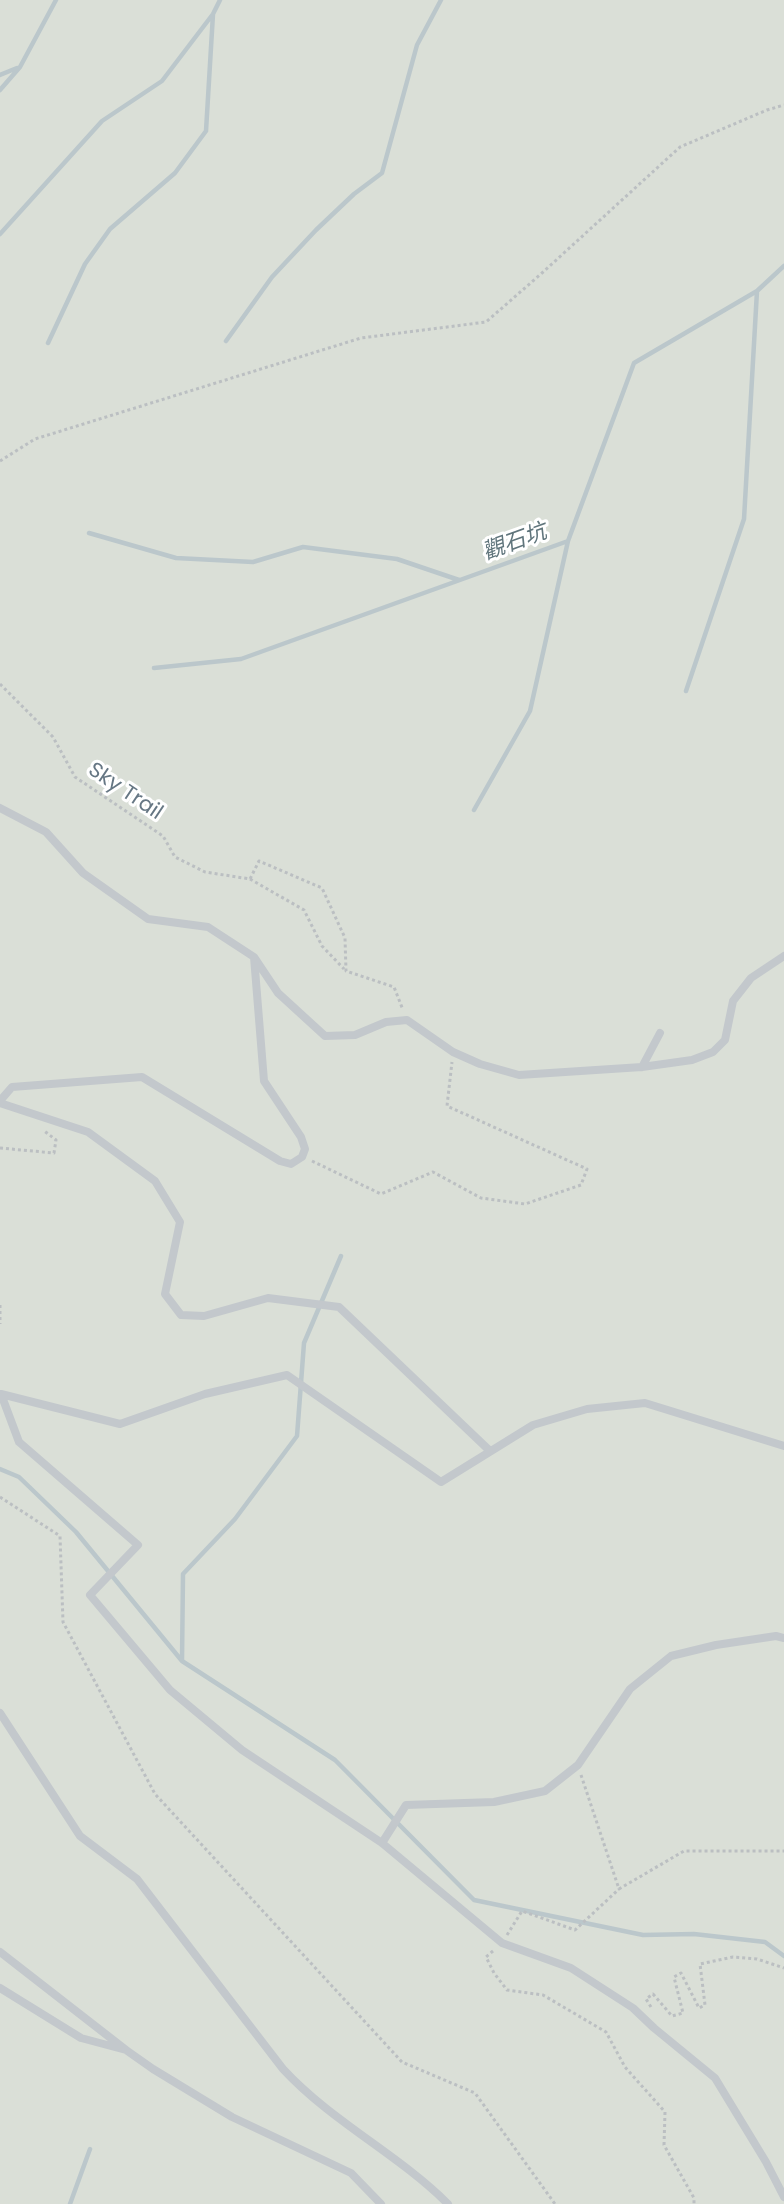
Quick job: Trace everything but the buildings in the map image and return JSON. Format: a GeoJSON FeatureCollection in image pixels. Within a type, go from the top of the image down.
{"type":"FeatureCollection","features":[{"type":"Feature","properties":{"kind":"lane"},"geometry":{"type":"LineString","coordinates":[[0,808],[46,832],[83,873],[147,919],[208,927],[254,957],[278,993],[325,1036],[355,1035],[386,1022],[407,1020],[453,1052],[480,1064],[519,1075],[642,1066],[692,1060],[713,1052],[725,1040],[733,1001],[752,978],[784,956]]}},
{"type":"Feature","properties":{"kind":"lane"},"geometry":{"type":"LineString","coordinates":[[254,957],[264,1081],[301,1137],[305,1149],[302,1157],[291,1164],[280,1161],[142,1077],[12,1087],[0,1102],[88,1132],[155,1182],[180,1222],[165,1294],[181,1315],[204,1316],[268,1298],[339,1307],[490,1451]]}},
{"type":"Feature","properties":{"kind":"lane"},"geometry":{"type":"LineString","coordinates":[[642,1066],[660,1033]]}},
{"type":"Feature","properties":{"kind":"lane"},"geometry":{"type":"LineString","coordinates":[[1,1395],[120,1424],[205,1394],[287,1376],[441,1482],[533,1425],[587,1408],[645,1403],[784,1446]]}},
{"type":"Feature","properties":{"kind":"lane"},"geometry":{"type":"LineString","coordinates":[[1,1395],[18,1442],[138,1545],[90,1595],[170,1690],[242,1750],[382,1843],[502,1943],[571,1968],[633,2008],[715,2078],[766,2162],[784,2197]]}},
{"type":"Feature","properties":{"kind":"lane"},"geometry":{"type":"LineString","coordinates":[[382,1843],[406,1805],[494,1802],[545,1791],[578,1765],[630,1689],[671,1656],[716,1645],[776,1636],[784,1638]]}},
{"type":"Feature","properties":{"kind":"lane"},"geometry":{"type":"LineString","coordinates":[[0,1713],[80,1836],[137,1879],[283,2069],[304,2091],[427,2183],[448,2204]]}},
{"type":"Feature","properties":{"kind":"lane"},"geometry":{"type":"LineString","coordinates":[[0,1952],[153,2069],[232,2117],[351,2173],[381,2204]]}},
{"type":"Feature","properties":{"kind":"lane"},"geometry":{"type":"LineString","coordinates":[[0,1988],[81,2038],[126,2050]]}},
{"type":"Feature","properties":{"kind":"path"},"geometry":{"type":"LineString","coordinates":[[0,460],[35,439],[361,338],[486,322],[680,147],[784,105]]}},
{"type":"Feature","properties":{"kind":"path","name":"Sky Trail"},"geometry":{"type":"LineString","coordinates":[[0,684],[52,737],[75,777],[163,836],[175,857],[205,872],[250,879]]}},
{"type":"Feature","properties":{"kind":"path"},"geometry":{"type":"LineString","coordinates":[[346,971],[345,938],[322,888],[259,861],[250,879],[304,910],[322,946],[346,971],[394,987],[407,1020]]}},
{"type":"Feature","properties":{"kind":"path"},"geometry":{"type":"LineString","coordinates":[[302,1157],[381,1194],[433,1172],[481,1198],[525,1204],[581,1185],[587,1169],[447,1106],[453,1052]]}},
{"type":"Feature","properties":{"kind":"path"},"geometry":{"type":"LineString","coordinates":[[0,1148],[54,1153],[56,1140],[38,1126]]}},
{"type":"Feature","properties":{"kind":"path"},"geometry":{"type":"LineString","coordinates":[[0,1305],[0,1324]]}},
{"type":"Feature","properties":{"kind":"path"},"geometry":{"type":"LineString","coordinates":[[0,1497],[60,1536],[63,1622],[155,1794],[402,2062],[475,2093],[555,2204]]}},
{"type":"Feature","properties":{"kind":"path"},"geometry":{"type":"LineString","coordinates":[[578,1765],[619,1889]]}},
{"type":"Feature","properties":{"kind":"path"},"geometry":{"type":"LineString","coordinates":[[694,2204],[694,2198],[664,2145],[665,2112],[625,2067],[606,2032],[543,1995],[507,1990],[494,1973],[486,1957],[502,1943],[522,1911],[575,1930],[619,1889],[684,1851],[784,1851]]}},
{"type":"Feature","properties":{"kind":"path"},"geometry":{"type":"LineString","coordinates":[[654,2028],[661,2025],[646,1999],[653,1994],[672,2016],[682,2013],[674,1977],[681,1973],[699,2008],[705,2005],[700,1964],[733,1957],[757,1959],[784,1968]]}},
{"type":"Feature","properties":{"kind":"shaded area"},"geometry":{"type":"Polygon","coordinates":[[[0,0],[784,0],[784,2204],[0,2204],[0,0]]]}},
{"type":"Feature","properties":{"kind":"waterway"},"geometry":{"type":"LineString","coordinates":[[0,90],[20,67],[56,0]]}},
{"type":"Feature","properties":{"kind":"waterway"},"geometry":{"type":"LineString","coordinates":[[0,234],[102,121],[162,81],[213,14],[220,0]]}},
{"type":"Feature","properties":{"kind":"waterway"},"geometry":{"type":"LineString","coordinates":[[226,341],[272,277],[354,194],[382,173],[417,45],[441,0]]}},
{"type":"Feature","properties":{"kind":"waterway"},"geometry":{"type":"LineString","coordinates":[[48,343],[85,264],[110,229],[175,173],[206,131],[213,14]]}},
{"type":"Feature","properties":{"kind":"waterway"},"geometry":{"type":"LineString","coordinates":[[0,75],[17,68]]}},
{"type":"Feature","properties":{"kind":"waterway","name":"觀石坑"},"geometry":{"type":"LineString","coordinates":[[154,668],[241,659],[568,541],[634,363],[757,291],[784,266]]}},
{"type":"Feature","properties":{"kind":"waterway"},"geometry":{"type":"LineString","coordinates":[[686,691],[744,519],[757,291]]}},
{"type":"Feature","properties":{"kind":"waterway"},"geometry":{"type":"LineString","coordinates":[[89,533],[176,558],[253,562],[303,547],[397,559],[459,580]]}},
{"type":"Feature","properties":{"kind":"waterway"},"geometry":{"type":"LineString","coordinates":[[474,810],[530,711],[568,541]]}},
{"type":"Feature","properties":{"kind":"waterway"},"geometry":{"type":"LineString","coordinates":[[182,1661],[183,1574],[235,1519],[297,1436],[304,1343],[341,1256]]}},
{"type":"Feature","properties":{"kind":"waterway"},"geometry":{"type":"LineString","coordinates":[[0,1469],[19,1477],[76,1532],[182,1661],[335,1760],[474,1900],[643,1935],[694,1934],[765,1942],[784,1956]]}},
{"type":"Feature","properties":{"kind":"waterway"},"geometry":{"type":"LineString","coordinates":[[70,2204],[90,2149]]}}]}
